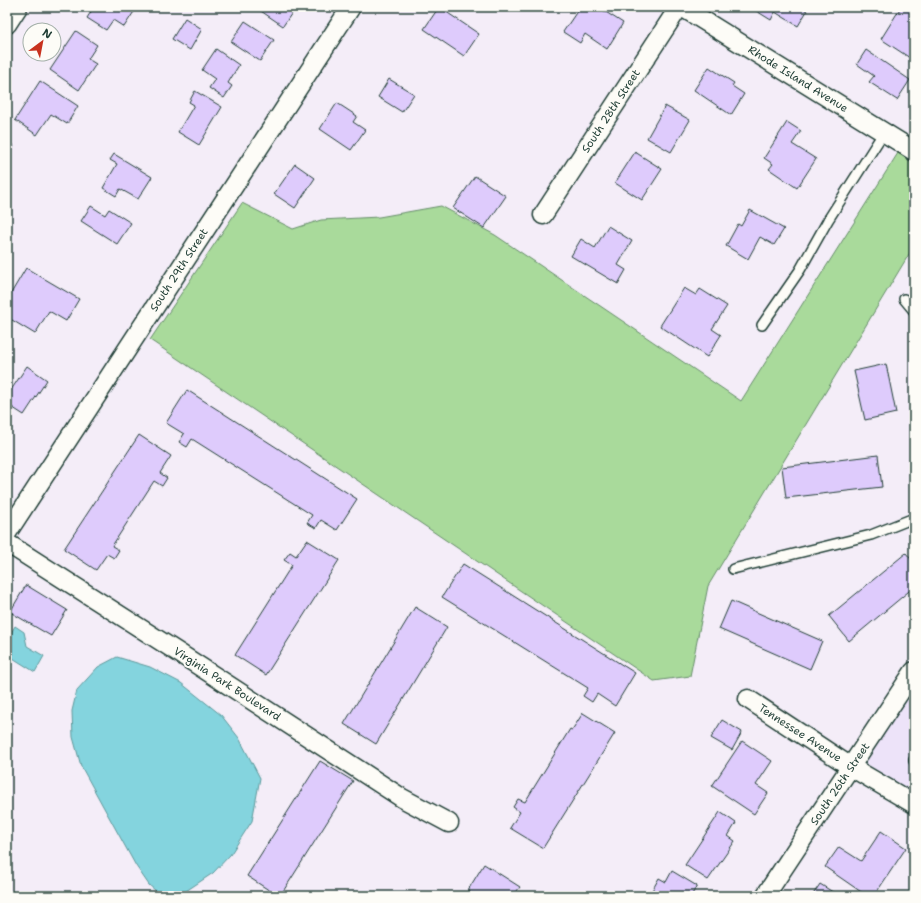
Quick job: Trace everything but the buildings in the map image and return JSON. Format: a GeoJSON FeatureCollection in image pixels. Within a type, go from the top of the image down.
{"type":"FeatureCollection","features":[{"type":"Feature","properties":{"kind":"street"},"geometry":{"type":"LineString","coordinates":[[7,24],[18,7]]}},
{"type":"Feature","properties":{"kind":"street","name":"South 29th Street"},"geometry":{"type":"LineString","coordinates":[[7,533],[351,7]]}},
{"type":"Feature","properties":{"kind":"street","name":"South 28th Street"},"geometry":{"type":"LineString","coordinates":[[543,215],[679,7]]}},
{"type":"Feature","properties":{"kind":"street","name":"Rhode Island Avenue"},"geometry":{"type":"LineString","coordinates":[[682,7],[914,151]]}},
{"type":"Feature","properties":{"kind":"street","name":"Virginia Park Boulevard"},"geometry":{"type":"LineString","coordinates":[[7,543],[402,798],[449,823]]}},
{"type":"Feature","properties":{"kind":"street","name":"South 26th Street"},"geometry":{"type":"LineString","coordinates":[[765,896],[914,671]]}},
{"type":"Feature","properties":{"kind":"street","name":"Tennessee Avenue"},"geometry":{"type":"LineString","coordinates":[[748,700],[851,767],[913,802]]}},
{"type":"Feature","properties":{"kind":"lane"},"geometry":{"type":"LineString","coordinates":[[762,325],[800,270],[828,220],[884,132]]}},
{"type":"Feature","properties":{"kind":"lane"},"geometry":{"type":"LineString","coordinates":[[904,299],[914,311]]}},
{"type":"Feature","properties":{"kind":"lane"},"geometry":{"type":"LineString","coordinates":[[733,569],[871,535],[914,518]]}},
{"type":"Feature","properties":{"kind":"shaded area"},"geometry":{"type":"Polygon","coordinates":[[[914,688],[914,792],[865,763],[914,688]]]}},
{"type":"Feature","properties":{"kind":"green space"},"geometry":{"type":"Polygon","coordinates":[[[898,153],[914,164],[914,246],[708,586],[690,676],[654,681],[150,340],[242,203],[293,229],[321,220],[379,217],[441,206],[495,235],[741,401],[898,153]]]}},
{"type":"Feature","properties":{"kind":"water"},"geometry":{"type":"Polygon","coordinates":[[[15,626],[24,632],[27,646],[44,656],[35,672],[8,655],[7,640],[15,626]]]}},
{"type":"Feature","properties":{"kind":"water"},"geometry":{"type":"Polygon","coordinates":[[[117,657],[150,667],[181,683],[221,715],[239,738],[260,778],[252,821],[230,855],[213,873],[180,895],[162,896],[149,885],[136,866],[81,766],[73,737],[72,711],[77,690],[98,667],[117,657]]]}}]}
